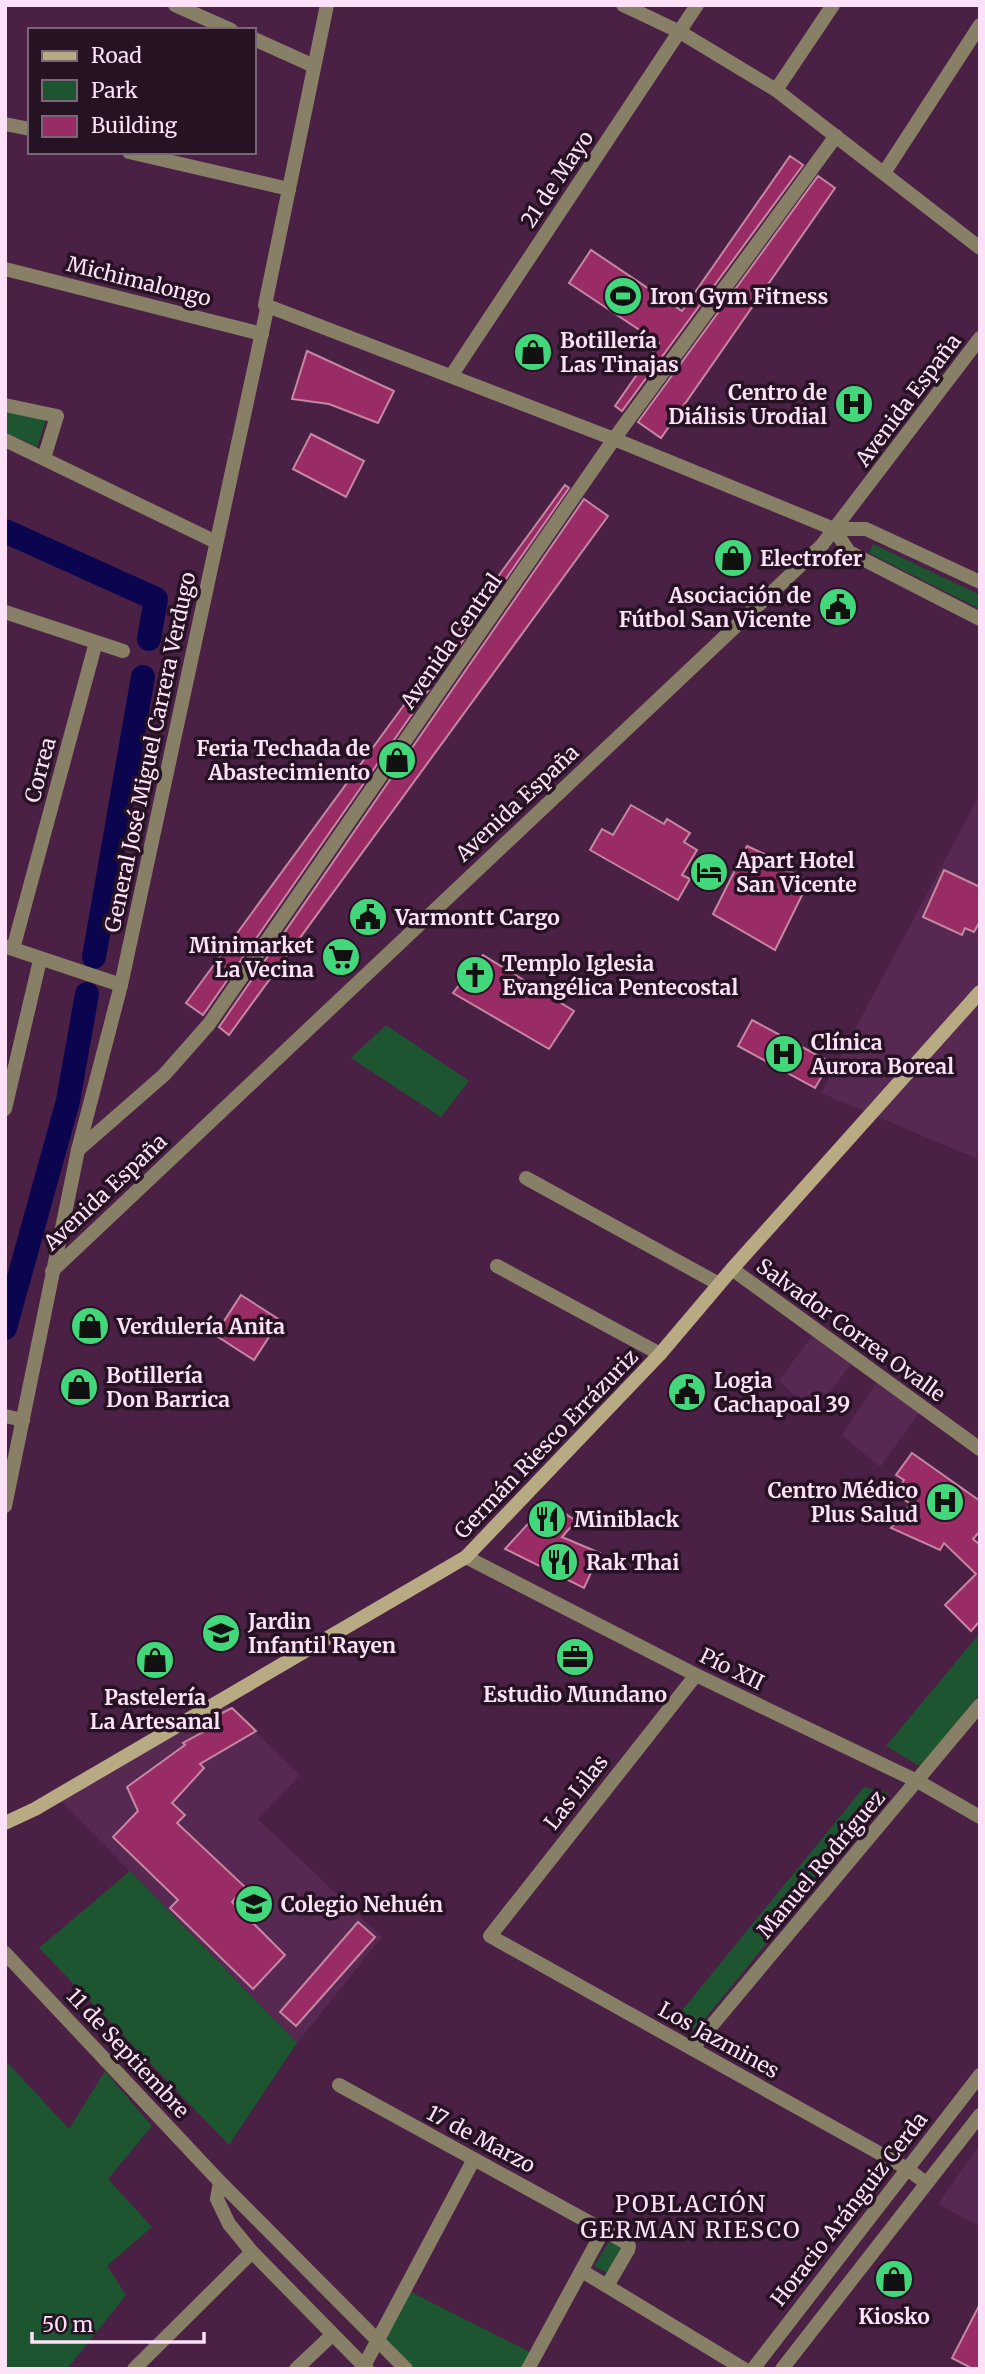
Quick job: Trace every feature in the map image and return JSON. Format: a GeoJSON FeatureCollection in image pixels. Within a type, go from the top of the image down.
{"type":"FeatureCollection","features":[{"type":"Feature","properties":{"kind":"main road","name":"Germán Riesco Errázuriz"},"geometry":{"type":"LineString","coordinates":[[5,1823],[59,1795],[466,1558],[660,1354],[732,1269],[980,992]]}},
{"type":"Feature","properties":{"kind":"street"},"geometry":{"type":"LineString","coordinates":[[175,5],[227,28]]}},
{"type":"Feature","properties":{"kind":"street","name":"General José Miguel Carrera Verdugo"},"geometry":{"type":"LineString","coordinates":[[5,1506],[78,1150],[121,985],[262,334],[267,309],[265,305],[327,5]]}},
{"type":"Feature","properties":{"kind":"street"},"geometry":{"type":"LineString","coordinates":[[623,5],[680,32],[776,90],[980,248]]}},
{"type":"Feature","properties":{"kind":"street","name":"21 de Mayo"},"geometry":{"type":"LineString","coordinates":[[451,376],[697,5]]}},
{"type":"Feature","properties":{"kind":"street"},"geometry":{"type":"LineString","coordinates":[[776,90],[833,5]]}},
{"type":"Feature","properties":{"kind":"street"},"geometry":{"type":"LineString","coordinates":[[884,173],[980,24]]}},
{"type":"Feature","properties":{"kind":"street"},"geometry":{"type":"LineString","coordinates":[[256,41],[314,66]]}},
{"type":"Feature","properties":{"kind":"street"},"geometry":{"type":"LineString","coordinates":[[5,124],[28,129]]}},
{"type":"Feature","properties":{"kind":"street","name":"Avenida Central"},"geometry":{"type":"LineString","coordinates":[[78,1150],[164,1074],[209,1024],[614,439],[836,136]]}},
{"type":"Feature","properties":{"kind":"street"},"geometry":{"type":"LineString","coordinates":[[138,154],[289,189]]}},
{"type":"Feature","properties":{"kind":"street","name":"Michimalongo"},"geometry":{"type":"LineString","coordinates":[[5,268],[262,334]]}},
{"type":"Feature","properties":{"kind":"street"},"geometry":{"type":"LineString","coordinates":[[265,305],[614,439],[834,529],[866,529],[980,582]]}},
{"type":"Feature","properties":{"kind":"street","name":"Avenida España"},"geometry":{"type":"LineString","coordinates":[[52,1271],[822,545],[980,338]]}},
{"type":"Feature","properties":{"kind":"street"},"geometry":{"type":"LineString","coordinates":[[5,405],[57,416],[44,458]]}},
{"type":"Feature","properties":{"kind":"street"},"geometry":{"type":"LineString","coordinates":[[5,440],[216,542]]}},
{"type":"Feature","properties":{"kind":"street"},"geometry":{"type":"LineString","coordinates":[[834,529],[849,552],[980,618]]}},
{"type":"Feature","properties":{"kind":"street"},"geometry":{"type":"LineString","coordinates":[[5,612],[123,651]]}},
{"type":"Feature","properties":{"kind":"street","name":"Correa"},"geometry":{"type":"LineString","coordinates":[[9,948],[96,642]]}},
{"type":"Feature","properties":{"kind":"street"},"geometry":{"type":"LineString","coordinates":[[9,948],[121,985]]}},
{"type":"Feature","properties":{"kind":"street"},"geometry":{"type":"LineString","coordinates":[[5,1109],[40,960]]}},
{"type":"Feature","properties":{"kind":"street"},"geometry":{"type":"LineString","coordinates":[[526,1178],[719,1284]]}},
{"type":"Feature","properties":{"kind":"street"},"geometry":{"type":"LineString","coordinates":[[497,1266],[660,1354]]}},
{"type":"Feature","properties":{"kind":"street","name":"Salvador Correa Ovalle"},"geometry":{"type":"LineString","coordinates":[[732,1269],[980,1450]]}},
{"type":"Feature","properties":{"kind":"street"},"geometry":{"type":"LineString","coordinates":[[5,1416],[23,1420]]}},
{"type":"Feature","properties":{"kind":"street","name":"Pío XII"},"geometry":{"type":"LineString","coordinates":[[466,1558],[696,1675],[919,1782],[980,1817]]}},
{"type":"Feature","properties":{"kind":"street","name":"Las Lilas"},"geometry":{"type":"LineString","coordinates":[[490,1936],[696,1675]]}},
{"type":"Feature","properties":{"kind":"street","name":"Manuel Rodríguez"},"geometry":{"type":"LineString","coordinates":[[692,2049],[919,1782],[980,1705]]}},
{"type":"Feature","properties":{"kind":"street","name":"Los Jazmines"},"geometry":{"type":"LineString","coordinates":[[490,1936],[906,2168],[926,2183]]}},
{"type":"Feature","properties":{"kind":"street","name":"11 de Septiembre"},"geometry":{"type":"LineString","coordinates":[[5,1953],[220,2182],[406,2369]]}},
{"type":"Feature","properties":{"kind":"street","name":"Horacio Aránguiz Cerda"},"geometry":{"type":"LineString","coordinates":[[753,2369],[980,2075]]}},
{"type":"Feature","properties":{"kind":"street","name":"17 de Marzo"},"geometry":{"type":"LineString","coordinates":[[339,2085],[604,2229],[629,2246],[607,2286]]}},
{"type":"Feature","properties":{"kind":"street"},"geometry":{"type":"LineString","coordinates":[[782,2369],[980,2115]]}},
{"type":"Feature","properties":{"kind":"street"},"geometry":{"type":"LineString","coordinates":[[220,2182],[217,2199],[222,2213],[252,2252],[365,2368],[474,2158]]}},
{"type":"Feature","properties":{"kind":"street"},"geometry":{"type":"LineString","coordinates":[[528,2369],[604,2229]]}},
{"type":"Feature","properties":{"kind":"street"},"geometry":{"type":"LineString","coordinates":[[134,2369],[252,2252]]}},
{"type":"Feature","properties":{"kind":"street"},"geometry":{"type":"LineString","coordinates":[[582,2271],[744,2369]]}},
{"type":"Feature","properties":{"kind":"street"},"geometry":{"type":"LineString","coordinates":[[296,2369],[332,2335]]}},
{"type":"Feature","properties":{"kind":"shaded area"},"geometry":{"type":"Polygon","coordinates":[[[980,794],[980,1160],[821,1093],[980,794]]]}},
{"type":"Feature","properties":{"kind":"shaded area"},"geometry":{"type":"Polygon","coordinates":[[[816,1330],[855,1359],[814,1413],[779,1381],[816,1330]]]}},
{"type":"Feature","properties":{"kind":"shaded area"},"geometry":{"type":"Polygon","coordinates":[[[880,1377],[923,1408],[880,1467],[842,1435],[880,1377]]]}},
{"type":"Feature","properties":{"kind":"shaded area","name":"Colegio Nehuén"},"geometry":{"type":"Polygon","coordinates":[[[227,1705],[300,1775],[258,1819],[382,1937],[297,2043],[60,1800],[227,1705]]]}},
{"type":"Feature","properties":{"kind":"shaded area"},"geometry":{"type":"Polygon","coordinates":[[[980,2144],[980,2227],[938,2204],[980,2144]]]}},
{"type":"Feature","properties":{"kind":"green space"},"geometry":{"type":"Polygon","coordinates":[[[5,410],[46,420],[37,447],[5,432],[5,410]]]}},
{"type":"Feature","properties":{"kind":"green space"},"geometry":{"type":"Polygon","coordinates":[[[873,544],[980,595],[980,609],[869,553],[873,544]]]}},
{"type":"Feature","properties":{"kind":"green space"},"geometry":{"type":"Polygon","coordinates":[[[386,1025],[469,1081],[441,1117],[351,1058],[386,1025]]]}},
{"type":"Feature","properties":{"kind":"green space"},"geometry":{"type":"Polygon","coordinates":[[[980,1633],[980,1693],[921,1767],[886,1746],[980,1633]]]}},
{"type":"Feature","properties":{"kind":"green space"},"geometry":{"type":"Polygon","coordinates":[[[864,1787],[889,1793],[695,2031],[675,2019],[864,1787]]]}},
{"type":"Feature","properties":{"kind":"green space"},"geometry":{"type":"Polygon","coordinates":[[[130,1871],[297,2043],[229,2145],[39,1948],[130,1871]]]}},
{"type":"Feature","properties":{"kind":"green space"},"geometry":{"type":"Polygon","coordinates":[[[5,2060],[69,2129],[105,2071],[152,2126],[108,2179],[152,2227],[107,2266],[126,2295],[67,2369],[5,2369],[5,2060]]]}},
{"type":"Feature","properties":{"kind":"green space"},"geometry":{"type":"Polygon","coordinates":[[[609,2242],[623,2248],[607,2273],[594,2266],[609,2242]]]}},
{"type":"Feature","properties":{"kind":"green space"},"geometry":{"type":"Polygon","coordinates":[[[405,2289],[542,2358],[535,2369],[406,2369],[380,2342],[405,2289]]]}},
{"type":"Feature","properties":{"kind":"building"},"geometry":{"type":"Polygon","coordinates":[[[790,156],[803,165],[622,411],[615,406],[659,343],[569,283],[591,250],[682,311],[790,156]]]}},
{"type":"Feature","properties":{"kind":"building"},"geometry":{"type":"Polygon","coordinates":[[[818,176],[835,188],[661,438],[638,422],[818,176]]]}},
{"type":"Feature","properties":{"kind":"building"},"geometry":{"type":"Polygon","coordinates":[[[307,351],[394,391],[378,423],[329,404],[292,399],[307,351]]]}},
{"type":"Feature","properties":{"kind":"building"},"geometry":{"type":"Polygon","coordinates":[[[311,434],[364,461],[346,497],[293,469],[311,434]]]}},
{"type":"Feature","properties":{"kind":"building"},"geometry":{"type":"Polygon","coordinates":[[[565,485],[569,488],[203,1015],[186,1003],[565,485]]]}},
{"type":"Feature","properties":{"kind":"building"},"geometry":{"type":"Polygon","coordinates":[[[584,499],[608,516],[229,1035],[219,1027],[584,499]]]}},
{"type":"Feature","properties":{"kind":"building"},"geometry":{"type":"Polygon","coordinates":[[[631,805],[664,824],[667,819],[690,833],[684,842],[697,850],[682,875],[690,879],[678,900],[590,850],[602,829],[613,835],[631,805]]]}},
{"type":"Feature","properties":{"kind":"building"},"geometry":{"type":"Polygon","coordinates":[[[747,846],[771,857],[769,861],[809,881],[775,950],[713,914],[747,846]]]}},
{"type":"Feature","properties":{"kind":"building"},"geometry":{"type":"Polygon","coordinates":[[[944,870],[980,887],[980,921],[974,932],[965,928],[962,935],[923,917],[944,870]]]}},
{"type":"Feature","properties":{"kind":"building"},"geometry":{"type":"Polygon","coordinates":[[[483,955],[574,1011],[549,1049],[453,993],[483,955]]]}},
{"type":"Feature","properties":{"kind":"building","name":"Clínica Aurora Boreal"},"geometry":{"type":"Polygon","coordinates":[[[752,1020],[830,1062],[815,1088],[738,1046],[752,1020]]]}},
{"type":"Feature","properties":{"kind":"building"},"geometry":{"type":"Polygon","coordinates":[[[241,1295],[280,1320],[254,1360],[215,1335],[241,1295]]]}},
{"type":"Feature","properties":{"kind":"building","name":"Centro Médico Plus Salud"},"geometry":{"type":"Polygon","coordinates":[[[912,1453],[980,1501],[980,1531],[973,1539],[980,1545],[980,1621],[971,1631],[945,1605],[976,1574],[944,1543],[940,1550],[891,1528],[911,1504],[894,1494],[904,1480],[896,1475],[912,1453]]]}},
{"type":"Feature","properties":{"kind":"building"},"geometry":{"type":"Polygon","coordinates":[[[548,1502],[576,1521],[562,1537],[600,1553],[584,1588],[505,1549],[548,1502]]]}},
{"type":"Feature","properties":{"kind":"building"},"geometry":{"type":"Polygon","coordinates":[[[232,1708],[256,1731],[200,1764],[204,1768],[172,1803],[185,1815],[177,1823],[245,1887],[232,1902],[285,1955],[253,1989],[170,1908],[178,1900],[113,1837],[138,1811],[127,1787],[185,1745],[183,1743],[210,1728],[206,1721],[232,1708]]]}},
{"type":"Feature","properties":{"kind":"building"},"geometry":{"type":"Polygon","coordinates":[[[358,1922],[375,1937],[296,2026],[280,2012],[358,1922]]]}},
{"type":"Feature","properties":{"kind":"building"},"geometry":{"type":"Polygon","coordinates":[[[980,2304],[980,2369],[973,2369],[952,2358],[980,2304]]]}},
{"type":"Feature","properties":{"kind":"waterway"},"geometry":{"type":"LineString","coordinates":[[5,531],[156,599],[149,639]]}},
{"type":"Feature","properties":{"kind":"waterway"},"geometry":{"type":"LineString","coordinates":[[94,957],[143,677]]}},
{"type":"Feature","properties":{"kind":"waterway"},"geometry":{"type":"LineString","coordinates":[[5,1328],[68,1101],[87,994]]}},
{"type":"Feature","properties":{"kind":"place","name":"Iron Gym Fitness"},"geometry":{"type":"Point","coordinates":[623,296]}},
{"type":"Feature","properties":{"kind":"place","name":"Botillería Las Tinajas"},"geometry":{"type":"Point","coordinates":[533,352]}},
{"type":"Feature","properties":{"kind":"place","name":"Centro de Diálisis Urodial"},"geometry":{"type":"Point","coordinates":[854,404]}},
{"type":"Feature","properties":{"kind":"place","name":"Electrofer"},"geometry":{"type":"Point","coordinates":[733,558]}},
{"type":"Feature","properties":{"kind":"place","name":"Asociación de Fútbol San Vicente"},"geometry":{"type":"Point","coordinates":[838,607]}},
{"type":"Feature","properties":{"kind":"place","name":"Feria Techada de Abastecimiento"},"geometry":{"type":"Point","coordinates":[397,760]}},
{"type":"Feature","properties":{"kind":"place","name":"Apart Hotel San Vicente"},"geometry":{"type":"Point","coordinates":[709,872]}},
{"type":"Feature","properties":{"kind":"place","name":"Varmontt Cargo"},"geometry":{"type":"Point","coordinates":[368,917]}},
{"type":"Feature","properties":{"kind":"place","name":"Minimarket La Vecina"},"geometry":{"type":"Point","coordinates":[341,957]}},
{"type":"Feature","properties":{"kind":"place","name":"Templo Iglesia Evangélica Pentecostal"},"geometry":{"type":"Point","coordinates":[475,975]}},
{"type":"Feature","properties":{"kind":"place","name":"Clínica Aurora Boreal"},"geometry":{"type":"Point","coordinates":[784,1054]}},
{"type":"Feature","properties":{"kind":"place","name":"Verdulería Anita"},"geometry":{"type":"Point","coordinates":[90,1326]}},
{"type":"Feature","properties":{"kind":"place","name":"Botillería Don Barrica"},"geometry":{"type":"Point","coordinates":[79,1387]}},
{"type":"Feature","properties":{"kind":"place","name":"Logia Cachapoal 39"},"geometry":{"type":"Point","coordinates":[687,1392]}},
{"type":"Feature","properties":{"kind":"place","name":"Centro Médico Plus Salud"},"geometry":{"type":"Point","coordinates":[945,1502]}},
{"type":"Feature","properties":{"kind":"place","name":"Miniblack"},"geometry":{"type":"Point","coordinates":[547,1519]}},
{"type":"Feature","properties":{"kind":"place","name":"Rak Thai"},"geometry":{"type":"Point","coordinates":[559,1562]}},
{"type":"Feature","properties":{"kind":"place","name":"Jardin Infantil Rayen"},"geometry":{"type":"Point","coordinates":[221,1633]}},
{"type":"Feature","properties":{"kind":"place","name":"Estudio Mundano"},"geometry":{"type":"Point","coordinates":[575,1657]}},
{"type":"Feature","properties":{"kind":"place","name":"Pastelería La Artesanal"},"geometry":{"type":"Point","coordinates":[155,1660]}},
{"type":"Feature","properties":{"kind":"place","name":"Colegio Nehuén"},"geometry":{"type":"Point","coordinates":[254,1904]}},
{"type":"Feature","properties":{"kind":"place","name":"Kiosko"},"geometry":{"type":"Point","coordinates":[894,2279]}},
{"type":"Feature","properties":{"kind":"district","name":"POBLACIÓN GERMAN RIESCO"},"geometry":{"type":"Point","coordinates":[691,2216]}}]}
